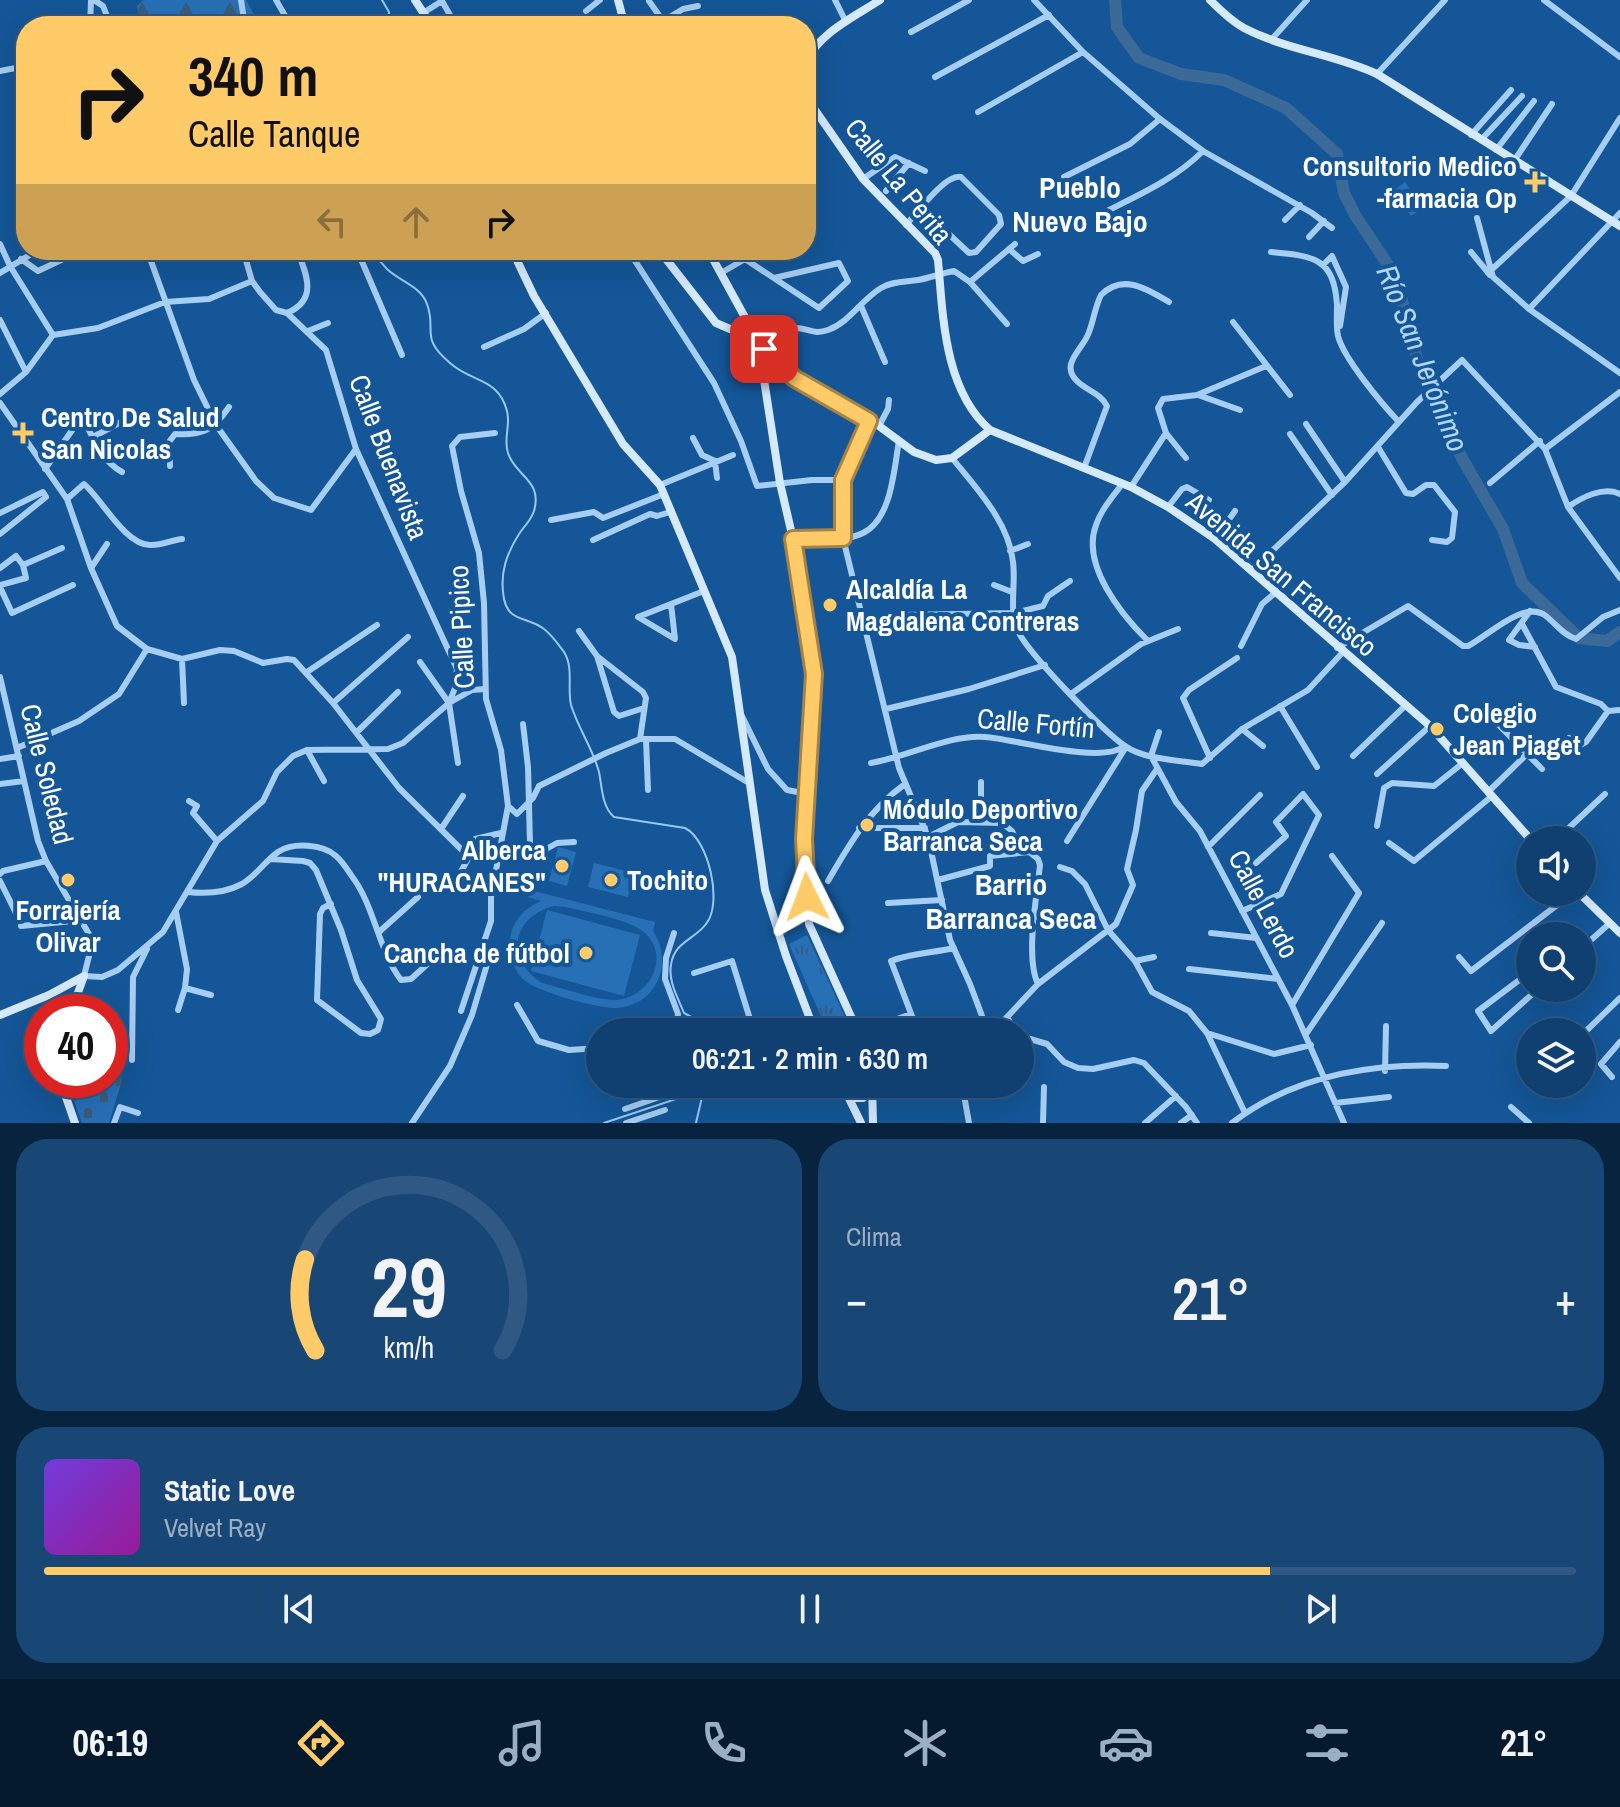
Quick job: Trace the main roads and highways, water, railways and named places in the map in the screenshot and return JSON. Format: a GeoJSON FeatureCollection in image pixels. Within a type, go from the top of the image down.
{"type":"FeatureCollection","features":[{"type":"Feature","properties":{"kind":"waterway"},"geometry":{"type":"LineString","coordinates":[[382,0],[389,16]]}},
{"type":"Feature","properties":{"kind":"waterway","name":"Río San Jerónimo"},"geometry":{"type":"LineString","coordinates":[[1115,0],[1117,27],[1139,58],[1181,74],[1224,80],[1286,108],[1337,154],[1344,193],[1396,277],[1417,359],[1463,460],[1503,529],[1522,583],[1579,638],[1607,641],[1620,632]]}},
{"type":"Feature","properties":{"kind":"waterway"},"geometry":{"type":"LineString","coordinates":[[379,260],[424,298],[430,313],[432,340],[441,354],[458,369],[491,386],[503,400],[508,416],[508,453],[532,485],[536,501],[532,516],[516,539],[505,563],[506,607],[515,616],[544,629],[564,652],[569,664],[571,705],[596,763],[607,808],[614,817],[685,828],[701,845],[707,858],[713,888],[711,915],[706,924],[676,951],[670,971],[684,1013],[693,1018]]}},
{"type":"Feature","properties":{"kind":"waterway"},"geometry":{"type":"LineString","coordinates":[[604,1123],[679,1098]]}},
{"type":"Feature","properties":{"kind":"waterway"},"geometry":{"type":"LineString","coordinates":[[696,1123],[702,1098]]}},
{"type":"Feature","properties":{"kind":"place","name":"Consultorio Medico -farmacia Op"},"geometry":{"type":"Point","coordinates":[1535,182]}},
{"type":"Feature","properties":{"kind":"place","name":"Centro De Salud San Nicolas"},"geometry":{"type":"Point","coordinates":[23,433]}},
{"type":"Feature","properties":{"kind":"place","name":"Alcaldía La Magdalena Contreras"},"geometry":{"type":"Point","coordinates":[830,605]}},
{"type":"Feature","properties":{"kind":"place","name":"Colegio Jean Piaget"},"geometry":{"type":"Point","coordinates":[1437,729]}},
{"type":"Feature","properties":{"kind":"place","name":"Módulo Deportivo Barranca Seca"},"geometry":{"type":"Point","coordinates":[867,825]}},
{"type":"Feature","properties":{"kind":"place","name":"Alberca \"HURACANES\""},"geometry":{"type":"Point","coordinates":[562,866]}},
{"type":"Feature","properties":{"kind":"place","name":"Forrajería Olivar"},"geometry":{"type":"Point","coordinates":[68,880]}},
{"type":"Feature","properties":{"kind":"place","name":"Tochito"},"geometry":{"type":"Point","coordinates":[611,880]}},
{"type":"Feature","properties":{"kind":"place","name":"Cancha de fútbol"},"geometry":{"type":"Point","coordinates":[586,953]}},
{"type":"Feature","properties":{"kind":"district","name":"Pueblo Nuevo Bajo"},"geometry":{"type":"Point","coordinates":[1080,204]}},
{"type":"Feature","properties":{"kind":"district","name":"Barrio Barranca Seca"},"geometry":{"type":"Point","coordinates":[1011,901]}}]}
